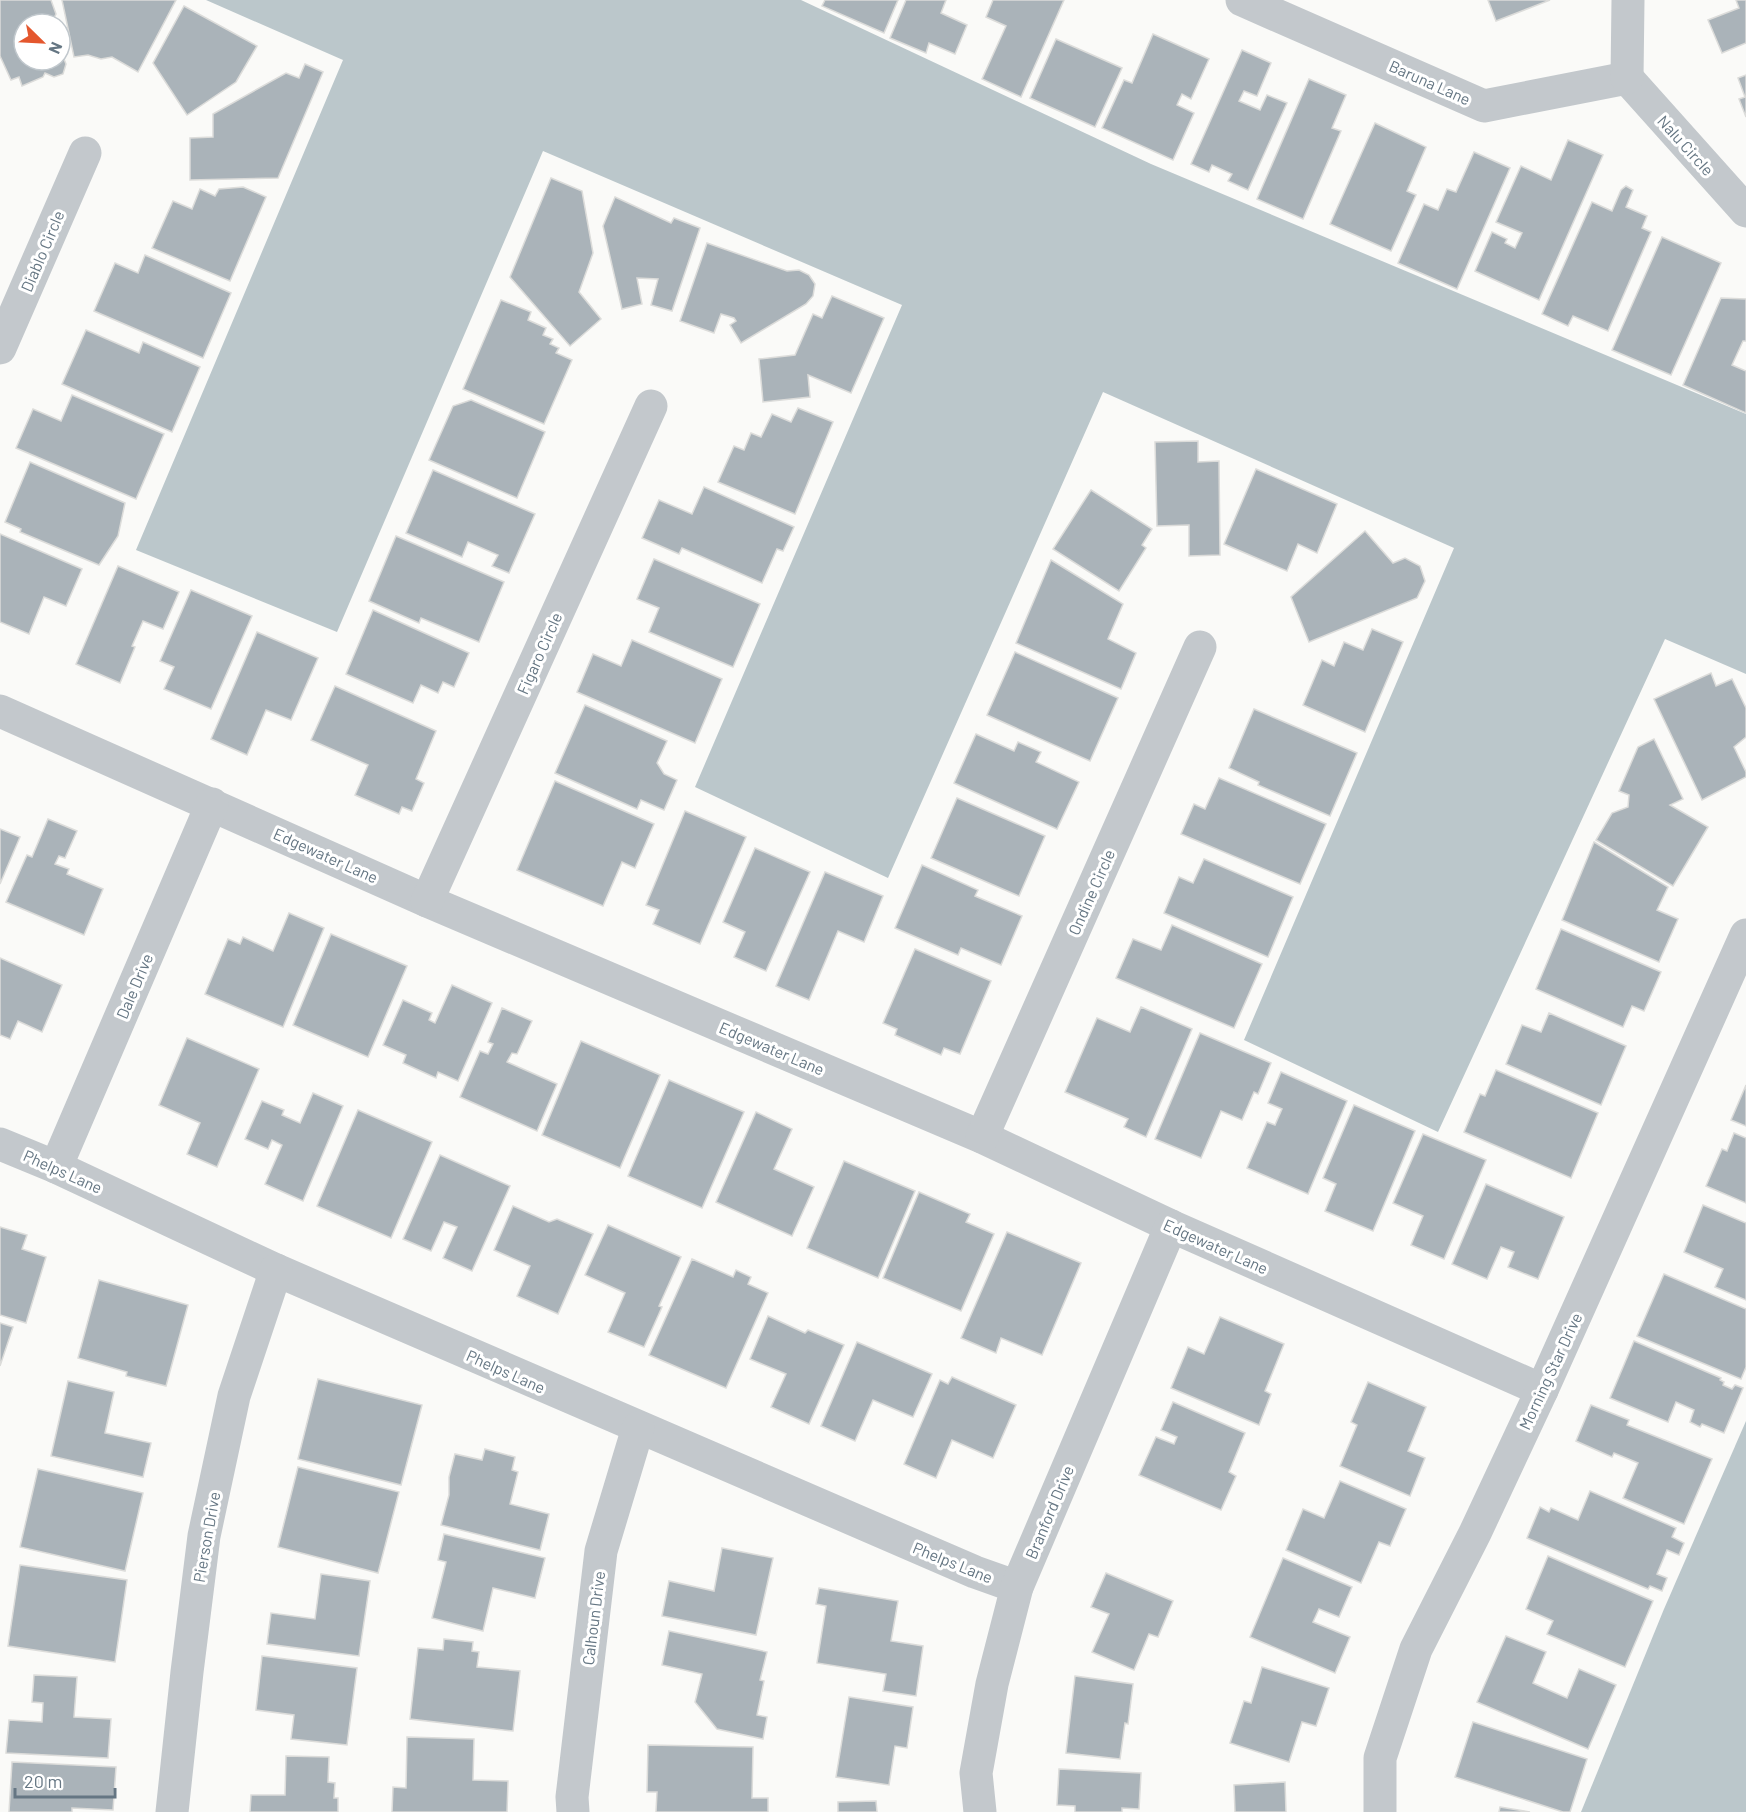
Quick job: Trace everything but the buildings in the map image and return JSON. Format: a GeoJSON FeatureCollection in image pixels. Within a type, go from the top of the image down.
{"type":"FeatureCollection","features":[{"type":"Feature","properties":{"kind":"street","name":"Baruna Lane"},"geometry":{"type":"LineString","coordinates":[[1242,0],[1484,106],[1627,78]]}},
{"type":"Feature","properties":{"kind":"street"},"geometry":{"type":"LineString","coordinates":[[1627,78],[1628,0]]}},
{"type":"Feature","properties":{"kind":"street","name":"Nalu Circle"},"geometry":{"type":"LineString","coordinates":[[1627,78],[1746,212]]}},
{"type":"Feature","properties":{"kind":"street","name":"Diablo Circle"},"geometry":{"type":"LineString","coordinates":[[0,348],[85,153]]}},
{"type":"Feature","properties":{"kind":"street","name":"Figaro Circle"},"geometry":{"type":"LineString","coordinates":[[427,901],[651,406]]}},
{"type":"Feature","properties":{"kind":"street","name":"Ondine Circle"},"geometry":{"type":"LineString","coordinates":[[982,1137],[1200,647]]}},
{"type":"Feature","properties":{"kind":"street","name":"Edgewater Lane"},"geometry":{"type":"LineString","coordinates":[[0,711],[427,901],[982,1137],[1171,1226],[1542,1390]]}},
{"type":"Feature","properties":{"kind":"street","name":"Dale Drive"},"geometry":{"type":"LineString","coordinates":[[56,1167],[212,804]]}},
{"type":"Feature","properties":{"kind":"street","name":"Morning Star Drive"},"geometry":{"type":"LineString","coordinates":[[1380,1812],[1380,1758],[1416,1649],[1475,1533],[1542,1390],[1746,935]]}},
{"type":"Feature","properties":{"kind":"street","name":"Phelps Lane"},"geometry":{"type":"LineString","coordinates":[[0,1143],[276,1270],[638,1428],[975,1572],[1017,1587]]}},
{"type":"Feature","properties":{"kind":"street","name":"Branford Drive"},"geometry":{"type":"LineString","coordinates":[[980,1812],[976,1773],[992,1684],[1017,1587],[1171,1226]]}},
{"type":"Feature","properties":{"kind":"street","name":"Pierson Drive"},"geometry":{"type":"LineString","coordinates":[[172,1812],[204,1536],[234,1396],[276,1270]]}},
{"type":"Feature","properties":{"kind":"street","name":"Calhoun Drive"},"geometry":{"type":"LineString","coordinates":[[573,1812],[572,1797],[601,1551],[638,1428]]}},
{"type":"Feature","properties":{"kind":"shaded area"},"geometry":{"type":"Polygon","coordinates":[[[206,0],[801,0],[1151,164],[1746,414],[1746,674],[1665,639],[1438,1132],[1244,1040],[1454,548],[1103,392],[888,878],[695,787],[902,305],[543,151],[337,632],[136,550],[343,60],[206,0]]]}},
{"type":"Feature","properties":{"kind":"shaded area"},"geometry":{"type":"Polygon","coordinates":[[[1746,1421],[1746,1812],[1581,1812],[1664,1609],[1746,1421]]]}}]}
